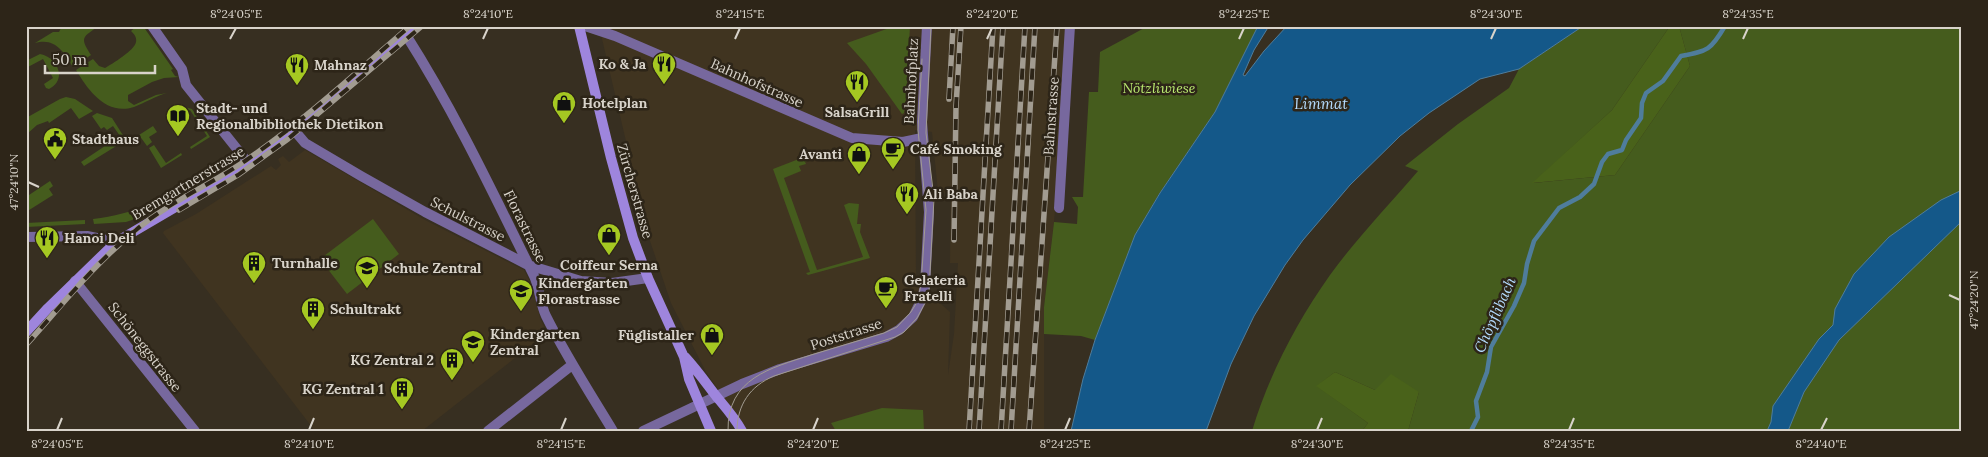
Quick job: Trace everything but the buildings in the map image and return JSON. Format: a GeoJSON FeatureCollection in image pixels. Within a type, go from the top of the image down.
{"type":"FeatureCollection","features":[{"type":"Feature","properties":{"kind":"main road","name":"Bremgartnerstrasse"},"geometry":{"type":"LineString","coordinates":[[26,332],[116,242],[248,164],[294,130],[417,26]]}},
{"type":"Feature","properties":{"kind":"main road","name":"Zürcherstrasse"},"geometry":{"type":"LineString","coordinates":[[579,26],[626,216],[648,278],[684,357],[689,380],[711,431]]}},
{"type":"Feature","properties":{"kind":"main road","name":"Zürcherstrasse"},"geometry":{"type":"LineString","coordinates":[[684,357],[700,373],[742,431]]}},
{"type":"Feature","properties":{"kind":"street"},"geometry":{"type":"LineString","coordinates":[[152,26],[182,69],[186,85],[248,164]]}},
{"type":"Feature","properties":{"kind":"street","name":"Bahnhofstrasse"},"geometry":{"type":"LineString","coordinates":[[585,26],[615,36],[852,138],[902,142],[922,138]]}},
{"type":"Feature","properties":{"kind":"street","name":"Bahnhofplatz"},"geometry":{"type":"LineString","coordinates":[[922,138],[927,26]]}},
{"type":"Feature","properties":{"kind":"street","name":"Bahnstrasse"},"geometry":{"type":"LineString","coordinates":[[1058,208],[1070,26]]}},
{"type":"Feature","properties":{"kind":"street","name":"Florastrasse"},"geometry":{"type":"LineString","coordinates":[[406,35],[445,100],[536,279],[544,314],[572,365],[613,431]]}},
{"type":"Feature","properties":{"kind":"street","name":"Schulstrasse"},"geometry":{"type":"LineString","coordinates":[[294,130],[305,143],[425,212],[528,265],[581,281],[612,283],[648,278]]}},
{"type":"Feature","properties":{"kind":"street","name":"Poststrasse"},"geometry":{"type":"LineString","coordinates":[[643,431],[780,369],[886,336],[900,330],[913,317],[922,299],[925,286],[930,212],[922,138]]}},
{"type":"Feature","properties":{"kind":"street"},"geometry":{"type":"LineString","coordinates":[[26,237],[87,236],[116,242]]}},
{"type":"Feature","properties":{"kind":"street","name":"Schöneggstrasse"},"geometry":{"type":"LineString","coordinates":[[75,281],[195,431]]}},
{"type":"Feature","properties":{"kind":"street"},"geometry":{"type":"LineString","coordinates":[[488,431],[572,365]]}},
{"type":"Feature","properties":{"kind":"shaded area"},"geometry":{"type":"Polygon","coordinates":[[[599,26],[1071,26],[1054,222],[1044,307],[1044,431],[747,431],[706,372],[671,303],[648,235],[599,26]],[[915,130],[916,282],[950,312],[948,375],[954,334],[958,263],[950,263],[951,193],[938,192],[932,132],[915,130]]]}},
{"type":"Feature","properties":{"kind":"shaded area","name":"Schule Zentral"},"geometry":{"type":"Polygon","coordinates":[[[305,150],[425,220],[524,270],[532,286],[540,318],[547,333],[422,431],[315,431],[163,233],[271,166],[276,170],[281,165],[278,159],[283,156],[289,162],[305,150]]]}},
{"type":"Feature","properties":{"kind":"green space"},"geometry":{"type":"Polygon","coordinates":[[[62,26],[99,26],[86,35],[84,41],[91,55],[73,67],[58,47],[48,42],[35,43],[53,32],[59,32],[62,26]]]}},
{"type":"Feature","properties":{"kind":"green space"},"geometry":{"type":"Polygon","coordinates":[[[137,26],[140,29],[143,26],[173,69],[171,70],[175,76],[179,77],[164,78],[152,82],[128,95],[128,101],[134,105],[156,95],[167,93],[134,107],[115,108],[107,105],[92,93],[76,70],[93,59],[99,66],[105,68],[123,56],[135,45],[136,39],[131,31],[137,26]]]}},
{"type":"Feature","properties":{"kind":"green space"},"geometry":{"type":"Polygon","coordinates":[[[895,26],[910,26],[906,101],[904,113],[902,114],[866,64],[847,43],[895,26]]]}},
{"type":"Feature","properties":{"kind":"green space","name":"Nötzliwiese"},"geometry":{"type":"Polygon","coordinates":[[[1148,26],[1258,26],[1215,112],[1159,194],[1135,235],[1095,340],[1081,336],[1044,334],[1044,307],[1054,222],[1077,224],[1078,207],[1072,197],[1083,197],[1089,92],[1098,92],[1100,52],[1148,26]]]}},
{"type":"Feature","properties":{"kind":"green space"},"geometry":{"type":"Polygon","coordinates":[[[1583,26],[1670,26],[1612,110],[1533,183],[1615,175],[1690,66],[1679,26],[1962,26],[1962,431],[1408,431],[1419,392],[1375,390],[1335,372],[1317,386],[1368,423],[1362,431],[1252,431],[1275,370],[1295,331],[1318,293],[1351,248],[1418,171],[1405,166],[1458,124],[1509,88],[1519,69],[1583,26]]]}},
{"type":"Feature","properties":{"kind":"green space"},"geometry":{"type":"Polygon","coordinates":[[[1670,26],[1679,26],[1690,66],[1615,175],[1532,183],[1612,110],[1670,26]]]}},
{"type":"Feature","properties":{"kind":"green space"},"geometry":{"type":"Polygon","coordinates":[[[40,54],[51,59],[58,69],[58,80],[49,89],[44,84],[53,78],[43,59],[26,68],[26,61],[40,54]]]}},
{"type":"Feature","properties":{"kind":"green space"},"geometry":{"type":"Polygon","coordinates":[[[66,97],[75,99],[93,111],[79,119],[71,108],[49,123],[48,121],[37,125],[27,134],[28,137],[26,138],[26,118],[66,97]]]}},
{"type":"Feature","properties":{"kind":"green space"},"geometry":{"type":"Polygon","coordinates":[[[184,107],[192,109],[210,137],[191,149],[190,147],[207,136],[190,110],[180,116],[177,111],[184,107]]]}},
{"type":"Feature","properties":{"kind":"green space"},"geometry":{"type":"Polygon","coordinates":[[[97,113],[112,118],[126,140],[84,166],[81,162],[120,136],[113,126],[107,130],[104,127],[101,129],[92,116],[97,113]]]}},
{"type":"Feature","properties":{"kind":"green space"},"geometry":{"type":"Polygon","coordinates":[[[153,126],[157,132],[149,137],[152,142],[147,146],[139,135],[153,126]]]}},
{"type":"Feature","properties":{"kind":"green space"},"geometry":{"type":"Polygon","coordinates":[[[154,145],[166,163],[181,153],[182,155],[161,168],[149,148],[154,145]]]}},
{"type":"Feature","properties":{"kind":"green space"},"geometry":{"type":"Polygon","coordinates":[[[817,152],[819,156],[799,166],[801,171],[784,178],[817,270],[863,257],[844,205],[849,203],[859,204],[857,224],[861,224],[860,232],[870,258],[808,275],[806,273],[810,272],[773,169],[817,152]]]}},
{"type":"Feature","properties":{"kind":"green space"},"geometry":{"type":"Polygon","coordinates":[[[199,179],[202,183],[138,218],[126,222],[94,224],[93,219],[136,210],[199,179]]]}},
{"type":"Feature","properties":{"kind":"green space"},"geometry":{"type":"Polygon","coordinates":[[[50,181],[53,186],[49,189],[53,195],[26,212],[26,197],[50,181]]]}},
{"type":"Feature","properties":{"kind":"green space"},"geometry":{"type":"Polygon","coordinates":[[[373,219],[399,254],[347,294],[320,259],[373,219]]]}},
{"type":"Feature","properties":{"kind":"green space"},"geometry":{"type":"Polygon","coordinates":[[[85,220],[85,224],[26,227],[26,223],[85,220]]]}},
{"type":"Feature","properties":{"kind":"green space"},"geometry":{"type":"Polygon","coordinates":[[[1335,372],[1375,390],[1391,374],[1419,392],[1408,431],[1362,431],[1368,423],[1316,386],[1335,372]]]}},
{"type":"Feature","properties":{"kind":"green space"},"geometry":{"type":"Polygon","coordinates":[[[882,408],[923,410],[924,431],[836,431],[831,423],[882,408]]]}},
{"type":"Feature","properties":{"kind":"water","name":"Limmat"},"geometry":{"type":"Polygon","coordinates":[[[1258,26],[1269,26],[1254,50],[1243,75],[1245,76],[1264,51],[1287,26],[1583,26],[1519,69],[1480,79],[1429,113],[1400,136],[1350,185],[1303,240],[1285,265],[1254,316],[1231,364],[1206,431],[1071,431],[1083,379],[1095,340],[1135,235],[1160,193],[1215,112],[1258,26]]]}},
{"type":"Feature","properties":{"kind":"water"},"geometry":{"type":"Polygon","coordinates":[[[1962,190],[1962,221],[1839,340],[1804,392],[1788,431],[1767,431],[1771,422],[1773,406],[1819,339],[1833,325],[1835,309],[1854,274],[1889,237],[1941,200],[1962,190]]]}},
{"type":"Feature","properties":{"kind":"waterway","name":"Chöpflibach"},"geometry":{"type":"LineString","coordinates":[[1471,431],[1478,417],[1476,401],[1487,372],[1491,347],[1514,306],[1524,283],[1534,241],[1559,208],[1580,197],[1594,184],[1602,162],[1608,154],[1622,150],[1626,140],[1641,118],[1642,103],[1646,93],[1663,81],[1681,56],[1703,51],[1712,45],[1725,26]]}},
{"type":"Feature","properties":{"kind":"tram line"},"geometry":{"type":"LineString","coordinates":[[737,431],[742,405],[758,385],[774,376],[895,337],[904,332],[917,318],[926,301],[929,291],[934,198],[926,133],[931,26]]}},
{"type":"Feature","properties":{"kind":"tram line"},"geometry":{"type":"LineString","coordinates":[[728,431],[730,413],[735,399],[743,387],[754,378],[781,365],[884,333],[897,327],[911,312],[917,302],[921,285],[926,210],[918,130],[922,59]]}},
{"type":"Feature","properties":{"kind":"railway"},"geometry":{"type":"LineString","coordinates":[[26,345],[93,270],[136,230],[176,202],[232,170],[267,146],[330,96],[410,26]]}},
{"type":"Feature","properties":{"kind":"railway"},"geometry":{"type":"LineString","coordinates":[[179,210],[238,175],[288,139],[422,26]]}},
{"type":"Feature","properties":{"kind":"railway"},"geometry":{"type":"LineString","coordinates":[[949,99],[953,26]]}},
{"type":"Feature","properties":{"kind":"railway"},"geometry":{"type":"LineString","coordinates":[[954,240],[956,106],[961,26]]}},
{"type":"Feature","properties":{"kind":"railway"},"geometry":{"type":"LineString","coordinates":[[969,431],[993,26]]}},
{"type":"Feature","properties":{"kind":"railway"},"geometry":{"type":"LineString","coordinates":[[979,431],[1003,26]]}},
{"type":"Feature","properties":{"kind":"railway"},"geometry":{"type":"LineString","coordinates":[[1001,431],[1025,26]]}},
{"type":"Feature","properties":{"kind":"railway"},"geometry":{"type":"LineString","coordinates":[[1011,431],[1035,26]]}},
{"type":"Feature","properties":{"kind":"railway"},"geometry":{"type":"LineString","coordinates":[[1029,431],[1057,26]]}},
{"type":"Feature","properties":{"kind":"place","name":"Ko & Ja"},"geometry":{"type":"Point","coordinates":[664,85]}},
{"type":"Feature","properties":{"kind":"place","name":"Mahnaz"},"geometry":{"type":"Point","coordinates":[297,86]}},
{"type":"Feature","properties":{"kind":"place","name":"SalsaGrill"},"geometry":{"type":"Point","coordinates":[857,103]}},
{"type":"Feature","properties":{"kind":"place","name":"Hotelplan"},"geometry":{"type":"Point","coordinates":[564,124]}},
{"type":"Feature","properties":{"kind":"place","name":"Stadt- und Regionalbibliothek Dietikon"},"geometry":{"type":"Point","coordinates":[178,137]}},
{"type":"Feature","properties":{"kind":"place","name":"Stadthaus"},"geometry":{"type":"Point","coordinates":[55,160]}},
{"type":"Feature","properties":{"kind":"place","name":"Café Smoking"},"geometry":{"type":"Point","coordinates":[893,170]}},
{"type":"Feature","properties":{"kind":"place","name":"Avanti"},"geometry":{"type":"Point","coordinates":[859,175]}},
{"type":"Feature","properties":{"kind":"place","name":"Ali Baba"},"geometry":{"type":"Point","coordinates":[907,215]}},
{"type":"Feature","properties":{"kind":"place","name":"Coiffeur Serna"},"geometry":{"type":"Point","coordinates":[609,256]}},
{"type":"Feature","properties":{"kind":"place","name":"Hanoi Deli"},"geometry":{"type":"Point","coordinates":[47,259]}},
{"type":"Feature","properties":{"kind":"place","name":"Turnhalle"},"geometry":{"type":"Point","coordinates":[254,284]}},
{"type":"Feature","properties":{"kind":"place","name":"Schule Zentral"},"geometry":{"type":"Point","coordinates":[367,289]}},
{"type":"Feature","properties":{"kind":"place","name":"Gelateria Fratelli"},"geometry":{"type":"Point","coordinates":[886,309]}},
{"type":"Feature","properties":{"kind":"place","name":"Kindergarten Florastrasse"},"geometry":{"type":"Point","coordinates":[521,312]}},
{"type":"Feature","properties":{"kind":"place","name":"Schultrakt"},"geometry":{"type":"Point","coordinates":[313,330]}},
{"type":"Feature","properties":{"kind":"place","name":"Füglistaller"},"geometry":{"type":"Point","coordinates":[712,356]}},
{"type":"Feature","properties":{"kind":"place","name":"Kindergarten Zentral"},"geometry":{"type":"Point","coordinates":[473,363]}},
{"type":"Feature","properties":{"kind":"place","name":"KG Zentral 2"},"geometry":{"type":"Point","coordinates":[452,381]}},
{"type":"Feature","properties":{"kind":"place","name":"KG Zentral 1"},"geometry":{"type":"Point","coordinates":[402,410]}}]}
